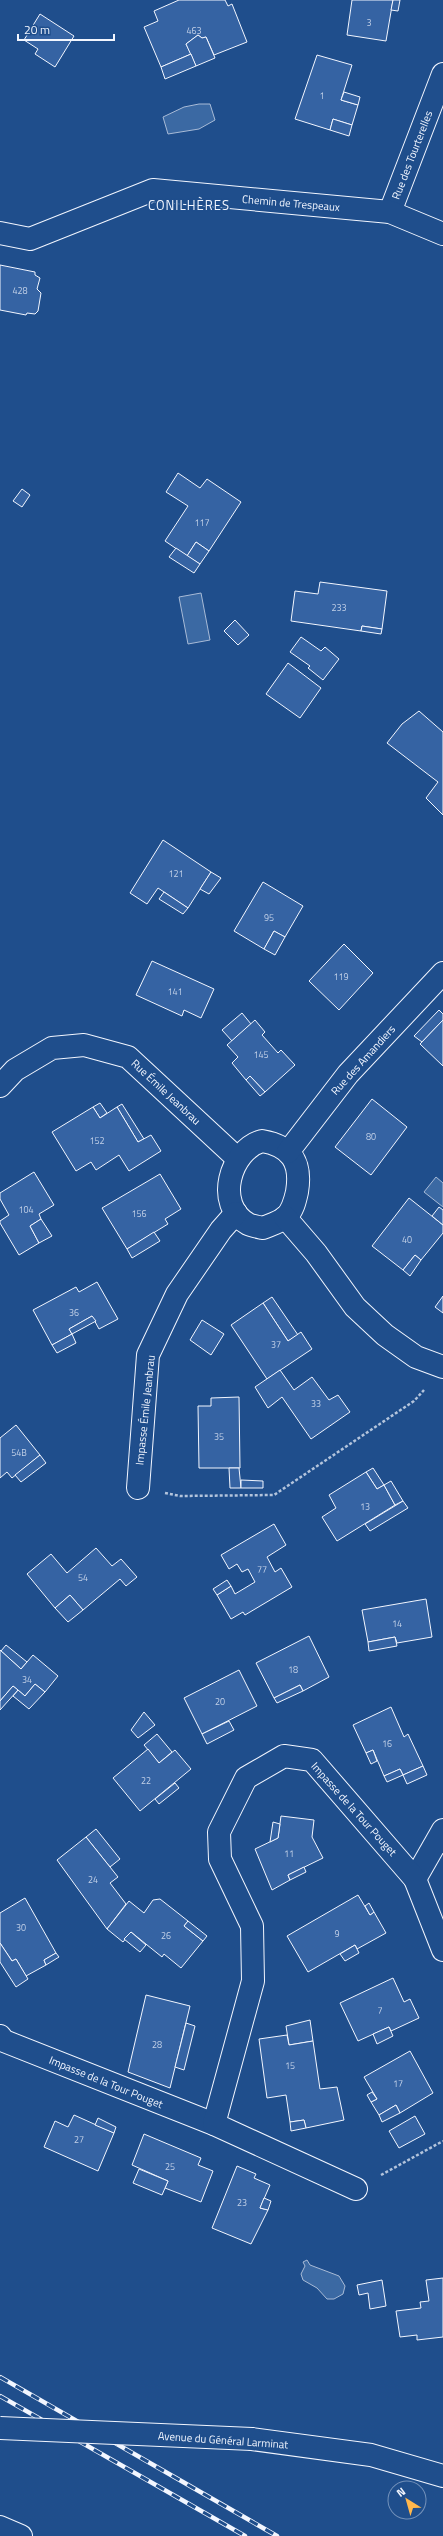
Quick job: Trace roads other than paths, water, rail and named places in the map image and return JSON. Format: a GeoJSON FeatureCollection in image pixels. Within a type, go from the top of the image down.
{"type":"FeatureCollection","features":[{"type":"Feature","properties":{"kind":"street","name":"Rue des Tourterelles"},"geometry":{"type":"LineString","coordinates":[[390,212],[443,74]]}},
{"type":"Feature","properties":{"kind":"street","name":"Chemin de Trespeaux"},"geometry":{"type":"LineString","coordinates":[[0,234],[30,239],[152,190],[390,212],[443,234]]}},
{"type":"Feature","properties":{"kind":"street","name":"Rue des Amandiers"},"geometry":{"type":"LineString","coordinates":[[288,1152],[348,1074],[443,973]]}},
{"type":"Feature","properties":{"kind":"street","name":"Rue Émile Jeanbrau"},"geometry":{"type":"LineString","coordinates":[[0,1086],[15,1070],[52,1048],[84,1045],[128,1057],[238,1159]]}},
{"type":"Feature","properties":{"kind":"street"},"geometry":{"type":"LineString","coordinates":[[262,1141],[275,1144],[288,1152],[298,1169],[299,1182],[295,1203],[285,1217],[263,1228],[248,1224],[236,1213],[232,1204],[229,1186],[238,1159],[252,1144],[262,1141]]}},
{"type":"Feature","properties":{"kind":"street","name":"Impasse Émile Jeanbrau"},"geometry":{"type":"LineString","coordinates":[[138,1488],[148,1355],[177,1294],[221,1230],[236,1213]]}},
{"type":"Feature","properties":{"kind":"street"},"geometry":{"type":"LineString","coordinates":[[285,1217],[316,1253],[355,1307],[385,1335],[416,1357],[443,1367]]}},
{"type":"Feature","properties":{"kind":"street","name":"Impasse de la Tour Pouget"},"geometry":{"type":"LineString","coordinates":[[214,2124],[253,1981],[252,1926],[220,1859],[220,1832],[246,1778],[284,1756],[312,1760],[415,1879],[443,1950]]}},
{"type":"Feature","properties":{"kind":"street"},"geometry":{"type":"LineString","coordinates":[[415,1879],[443,1830]]}},
{"type":"Feature","properties":{"kind":"street","name":"Impasse de la Tour Pouget"},"geometry":{"type":"LineString","coordinates":[[0,2036],[4,2041],[214,2124],[356,2189]]}},
{"type":"Feature","properties":{"kind":"street","name":"Avenue du Général Larminat"},"geometry":{"type":"LineString","coordinates":[[0,2428],[252,2440],[371,2455],[443,2476]]}},
{"type":"Feature","properties":{"kind":"street"},"geometry":{"type":"LineString","coordinates":[[0,2527],[21,2536]]}},
{"type":"Feature","properties":{"kind":"water"},"geometry":{"type":"Polygon","coordinates":[[[199,104],[210,104],[215,120],[199,129],[168,134],[163,117],[184,107],[199,104]]]}},
{"type":"Feature","properties":{"kind":"water"},"geometry":{"type":"Polygon","coordinates":[[[201,593],[210,640],[188,644],[179,597],[201,593]]]}},
{"type":"Feature","properties":{"kind":"water"},"geometry":{"type":"Polygon","coordinates":[[[436,1177],[443,1183],[443,1207],[424,1192],[436,1177]]]}},
{"type":"Feature","properties":{"kind":"water"},"geometry":{"type":"Polygon","coordinates":[[[307,2260],[310,2265],[339,2276],[345,2286],[343,2294],[334,2299],[327,2299],[317,2288],[303,2280],[301,2274],[305,2266],[303,2262],[307,2260]]]}},
{"type":"Feature","properties":{"kind":"railway"},"geometry":{"type":"LineString","coordinates":[[0,2377],[277,2536]]}},
{"type":"Feature","properties":{"kind":"railway"},"geometry":{"type":"LineString","coordinates":[[0,2396],[245,2536]]}},
{"type":"Feature","properties":{"kind":"district","name":"CONILHÈRES"},"geometry":{"type":"Point","coordinates":[189,205]}}]}
